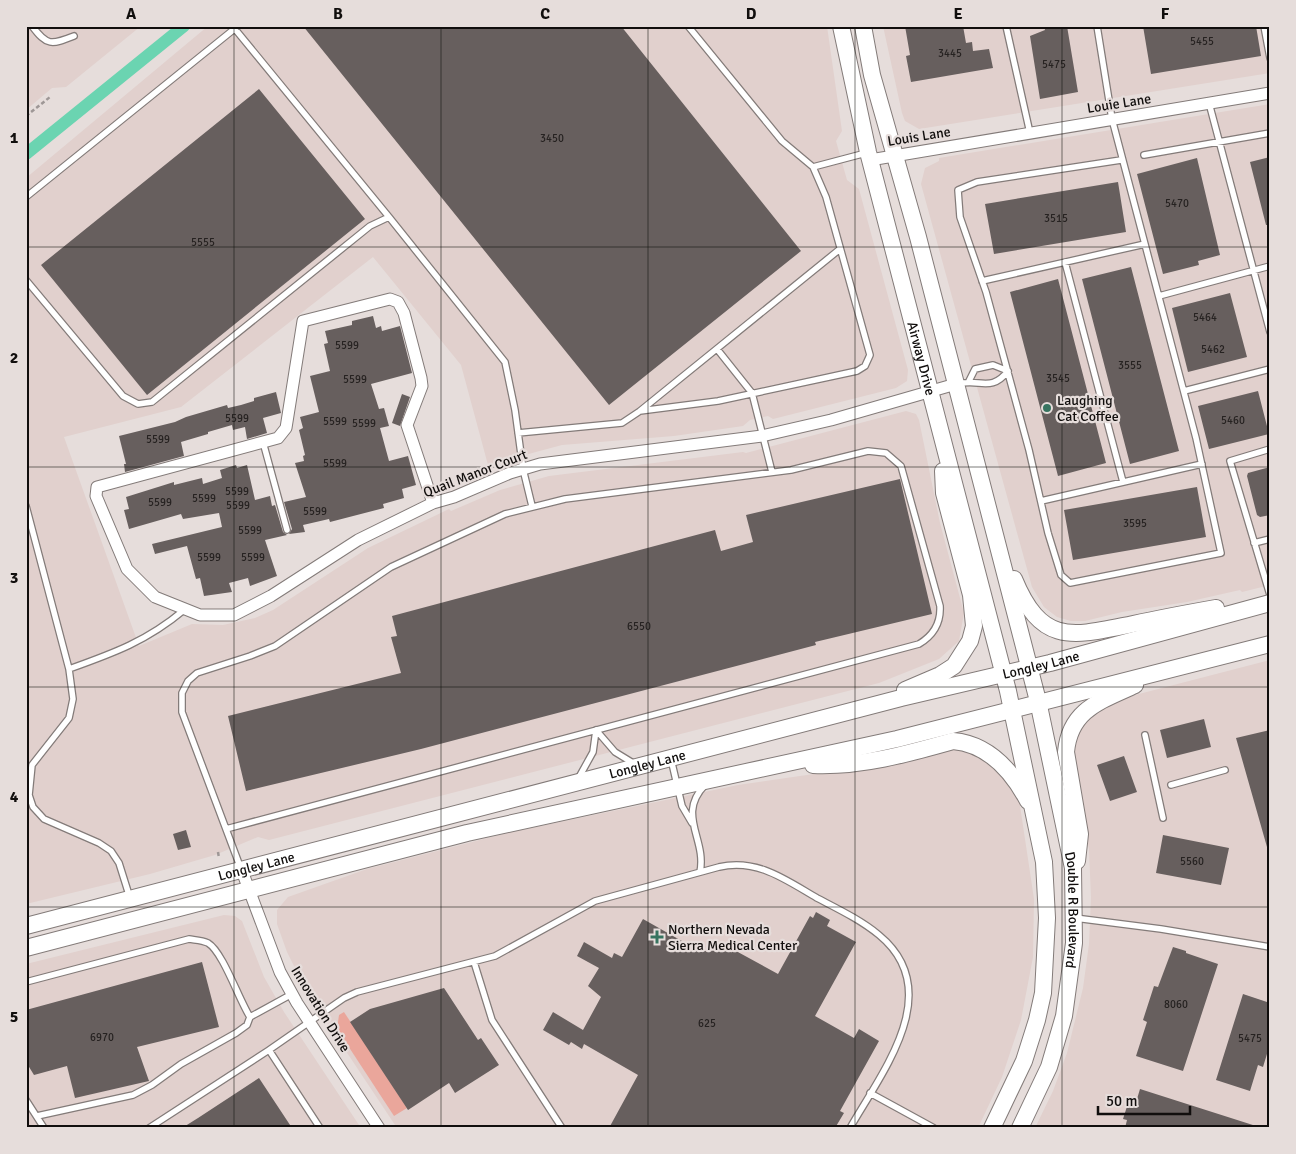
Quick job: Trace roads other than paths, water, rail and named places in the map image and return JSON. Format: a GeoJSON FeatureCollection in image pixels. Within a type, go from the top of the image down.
{"type":"FeatureCollection","features":[{"type":"Feature","properties":{"kind":"main road","name":"Airway Drive"},"geometry":{"type":"LineString","coordinates":[[841,26],[869,156],[1008,691]]}},
{"type":"Feature","properties":{"kind":"main road","name":"Airway Drive"},"geometry":{"type":"LineString","coordinates":[[863,26],[872,74],[894,155],[962,383],[994,531],[1036,693]]}},
{"type":"Feature","properties":{"kind":"main road"},"geometry":{"type":"LineString","coordinates":[[856,711],[954,666],[970,641],[974,626],[973,611],[944,493],[942,464],[945,451]]}},
{"type":"Feature","properties":{"kind":"main road"},"geometry":{"type":"LineString","coordinates":[[994,531],[1028,607],[1047,625],[1061,632],[1074,635],[1241,603],[1268,601]]}},
{"type":"Feature","properties":{"kind":"main road","name":"Longley Lane"},"geometry":{"type":"LineString","coordinates":[[26,926],[671,758],[1030,668],[1268,601]]}},
{"type":"Feature","properties":{"kind":"main road","name":"Longley Lane"},"geometry":{"type":"LineString","coordinates":[[26,948],[505,824],[791,764],[1012,709],[1036,693],[1172,668],[1270,644]]}},
{"type":"Feature","properties":{"kind":"main road"},"geometry":{"type":"LineString","coordinates":[[1074,888],[1080,834],[1066,752],[1071,728],[1079,716],[1093,705],[1172,668]]}},
{"type":"Feature","properties":{"kind":"main road","name":"Double R Boulevard"},"geometry":{"type":"LineString","coordinates":[[992,1128],[1024,1061],[1037,1020],[1042,993],[1047,897],[1037,824],[1008,691]]}},
{"type":"Feature","properties":{"kind":"main road","name":"Double R Boulevard"},"geometry":{"type":"LineString","coordinates":[[1020,1128],[1040,1087],[1057,1042],[1068,993],[1075,918],[1069,846],[1036,693]]}},
{"type":"Feature","properties":{"kind":"main road"},"geometry":{"type":"LineString","coordinates":[[791,764],[832,765],[870,761],[953,742],[967,743],[982,748],[991,754],[1010,774],[1028,801],[1037,824]]}},
{"type":"Feature","properties":{"kind":"street","name":"Louie Lane"},"geometry":{"type":"LineString","coordinates":[[972,142],[1270,93]]}},
{"type":"Feature","properties":{"kind":"street","name":"Louis Lane"},"geometry":{"type":"LineString","coordinates":[[869,156],[894,155],[972,142]]}},
{"type":"Feature","properties":{"kind":"street"},"geometry":{"type":"LineString","coordinates":[[263,442],[278,438],[286,428],[303,321],[390,299],[398,302],[404,313],[421,378],[422,386],[407,425],[433,502]]}},
{"type":"Feature","properties":{"kind":"street","name":"Quail Manor Court"},"geometry":{"type":"LineString","coordinates":[[263,442],[97,487],[96,496],[127,570],[155,596],[184,610],[200,615],[234,614],[271,596],[358,540],[433,502],[454,497],[523,469],[540,464],[762,436],[831,420],[962,383]]}},
{"type":"Feature","properties":{"kind":"street","name":"Innovation Drive"},"geometry":{"type":"LineString","coordinates":[[242,870],[280,972],[310,1023],[379,1128]]}},
{"type":"Feature","properties":{"kind":"lane"},"geometry":{"type":"LineString","coordinates":[[32,26],[43,40],[55,44],[74,36]]}},
{"type":"Feature","properties":{"kind":"lane"},"geometry":{"type":"LineString","coordinates":[[640,411],[718,400],[857,370],[865,366],[870,355],[826,197],[813,168],[782,141],[688,26]]}},
{"type":"Feature","properties":{"kind":"lane"},"geometry":{"type":"LineString","coordinates":[[1006,26],[1030,133]]}},
{"type":"Feature","properties":{"kind":"lane"},"geometry":{"type":"LineString","coordinates":[[1097,26],[1112,119],[1121,160],[1184,391],[1221,552],[1070,583],[1061,575],[1008,371],[982,281],[960,217],[958,190],[977,182],[1121,160]]}},
{"type":"Feature","properties":{"kind":"lane"},"geometry":{"type":"LineString","coordinates":[[1264,26],[1270,58]]}},
{"type":"Feature","properties":{"kind":"lane"},"geometry":{"type":"LineString","coordinates":[[26,197],[236,28],[505,362],[523,469],[532,506]]}},
{"type":"Feature","properties":{"kind":"lane"},"geometry":{"type":"LineString","coordinates":[[1209,103],[1270,332]]}},
{"type":"Feature","properties":{"kind":"lane"},"geometry":{"type":"LineString","coordinates":[[1144,155],[1270,134]]}},
{"type":"Feature","properties":{"kind":"lane"},"geometry":{"type":"LineString","coordinates":[[813,168],[869,156]]}},
{"type":"Feature","properties":{"kind":"lane"},"geometry":{"type":"LineString","coordinates":[[26,280],[123,396],[138,404],[152,402],[370,226],[389,218]]}},
{"type":"Feature","properties":{"kind":"lane"},"geometry":{"type":"LineString","coordinates":[[982,281],[1145,244]]}},
{"type":"Feature","properties":{"kind":"lane"},"geometry":{"type":"LineString","coordinates":[[518,433],[622,423],[640,411],[840,249]]}},
{"type":"Feature","properties":{"kind":"lane"},"geometry":{"type":"LineString","coordinates":[[1064,262],[1122,482]]}},
{"type":"Feature","properties":{"kind":"lane"},"geometry":{"type":"LineString","coordinates":[[1159,296],[1270,266]]}},
{"type":"Feature","properties":{"kind":"lane"},"geometry":{"type":"LineString","coordinates":[[716,349],[752,393],[772,472]]}},
{"type":"Feature","properties":{"kind":"lane"},"geometry":{"type":"LineString","coordinates":[[962,383],[975,369],[992,365],[1008,371]]}},
{"type":"Feature","properties":{"kind":"lane"},"geometry":{"type":"LineString","coordinates":[[1184,391],[1270,369]]}},
{"type":"Feature","properties":{"kind":"lane"},"geometry":{"type":"LineString","coordinates":[[962,383],[980,385],[1000,381],[1008,371]]}},
{"type":"Feature","properties":{"kind":"lane"},"geometry":{"type":"LineString","coordinates":[[263,442],[287,530]]}},
{"type":"Feature","properties":{"kind":"lane"},"geometry":{"type":"LineString","coordinates":[[1268,601],[1254,543],[1230,461],[1270,449]]}},
{"type":"Feature","properties":{"kind":"lane"},"geometry":{"type":"LineString","coordinates":[[226,829],[913,646],[925,640],[934,631],[939,619],[940,606],[904,472],[897,460],[886,452],[874,450],[804,467],[565,499],[532,506],[505,514],[391,566],[275,646],[250,656],[203,670],[192,676],[182,692],[182,712],[226,829],[242,870]]}},
{"type":"Feature","properties":{"kind":"lane"},"geometry":{"type":"LineString","coordinates":[[1041,501],[1202,464]]}},
{"type":"Feature","properties":{"kind":"lane"},"geometry":{"type":"LineString","coordinates":[[26,506],[69,669],[74,699],[69,718],[32,765],[29,794],[33,806],[44,818],[99,843],[111,851],[131,899]]}},
{"type":"Feature","properties":{"kind":"lane"},"geometry":{"type":"LineString","coordinates":[[1254,543],[1270,539]]}},
{"type":"Feature","properties":{"kind":"lane"},"geometry":{"type":"LineString","coordinates":[[69,669],[138,642],[162,629],[184,610]]}},
{"type":"Feature","properties":{"kind":"lane"},"geometry":{"type":"LineString","coordinates":[[596,730],[615,752],[639,767]]}},
{"type":"Feature","properties":{"kind":"lane"},"geometry":{"type":"LineString","coordinates":[[571,785],[589,762],[596,730]]}},
{"type":"Feature","properties":{"kind":"lane"},"geometry":{"type":"LineString","coordinates":[[1145,735],[1163,818]]}},
{"type":"Feature","properties":{"kind":"lane"},"geometry":{"type":"LineString","coordinates":[[671,758],[684,811],[693,824]]}},
{"type":"Feature","properties":{"kind":"lane"},"geometry":{"type":"LineString","coordinates":[[1171,785],[1225,770]]}},
{"type":"Feature","properties":{"kind":"lane"},"geometry":{"type":"LineString","coordinates":[[700,872],[702,858],[693,824],[692,811],[694,802],[709,781]]}},
{"type":"Feature","properties":{"kind":"lane"},"geometry":{"type":"LineString","coordinates":[[149,1128],[310,1023],[326,1010],[357,992],[474,962],[514,948],[595,901],[700,872],[737,864],[767,870],[871,929],[894,950],[907,980],[909,1006],[900,1039],[850,1128]]}},
{"type":"Feature","properties":{"kind":"lane"},"geometry":{"type":"LineString","coordinates":[[1075,918],[1161,929],[1270,947]]}},
{"type":"Feature","properties":{"kind":"lane"},"geometry":{"type":"LineString","coordinates":[[26,982],[189,940],[200,940],[209,943],[218,954],[250,1017]]}},
{"type":"Feature","properties":{"kind":"lane"},"geometry":{"type":"LineString","coordinates":[[474,962],[492,1020],[562,1128]]}},
{"type":"Feature","properties":{"kind":"lane"},"geometry":{"type":"LineString","coordinates":[[37,1116],[133,1095],[152,1085],[181,1064],[236,1033],[247,1025],[250,1017],[292,994]]}},
{"type":"Feature","properties":{"kind":"lane"},"geometry":{"type":"LineString","coordinates":[[269,1050],[320,1128]]}},
{"type":"Feature","properties":{"kind":"lane"},"geometry":{"type":"LineString","coordinates":[[870,1093],[934,1128]]}},
{"type":"Feature","properties":{"kind":"lane"},"geometry":{"type":"LineString","coordinates":[[26,1100],[44,1128]]}},
{"type":"Feature","properties":{"kind":"waterway"},"geometry":{"type":"LineString","coordinates":[[26,154],[184,26]]}},
{"type":"Feature","properties":{"kind":"place","name":"Laughing Cat Coffee"},"geometry":{"type":"Point","coordinates":[1047,408]}},
{"type":"Feature","properties":{"kind":"place","name":"Northern Nevada Sierra Medical Center"},"geometry":{"type":"Point","coordinates":[657,937]}}]}
